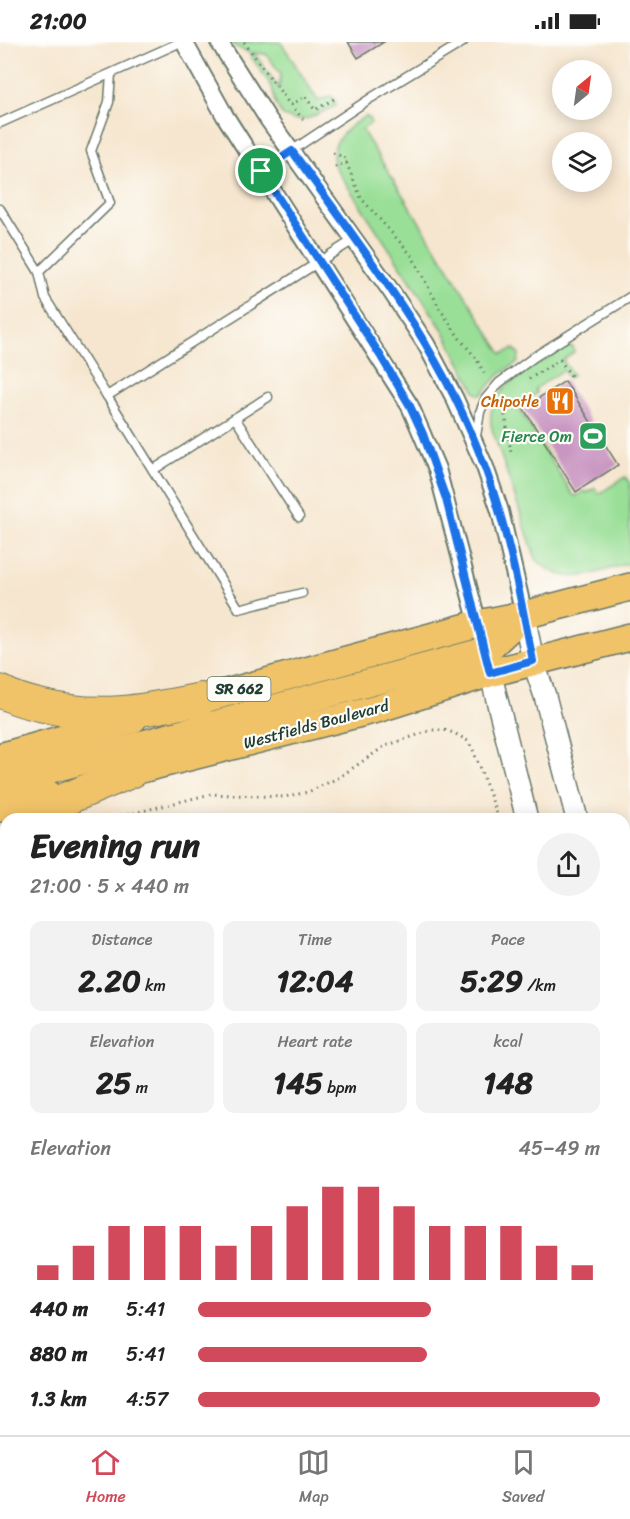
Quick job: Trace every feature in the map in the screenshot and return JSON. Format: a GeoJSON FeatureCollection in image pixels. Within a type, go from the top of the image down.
{"type":"FeatureCollection","features":[{"type":"Feature","properties":{"kind":"highway"},"geometry":{"type":"LineString","coordinates":[[0,691],[29,702],[82,713],[107,714],[139,712],[201,699]]}},
{"type":"Feature","properties":{"kind":"highway"},"geometry":{"type":"LineString","coordinates":[[32,813],[133,771]]}},
{"type":"Feature","properties":{"kind":"main road","name":"SR 662"},"geometry":{"type":"LineString","coordinates":[[0,757],[201,699],[478,624],[524,615],[630,587]]}},
{"type":"Feature","properties":{"kind":"main road"},"geometry":{"type":"LineString","coordinates":[[0,783],[488,662],[524,615]]}},
{"type":"Feature","properties":{"kind":"main road","name":"Westfields Boulevard"},"geometry":{"type":"LineString","coordinates":[[0,808],[133,771],[377,709],[488,662],[533,661],[630,637]]}},
{"type":"Feature","properties":{"kind":"street"},"geometry":{"type":"LineString","coordinates":[[183,42],[225,116],[380,355],[410,406],[423,434],[446,499],[526,813]]}},
{"type":"Feature","properties":{"kind":"street"},"geometry":{"type":"LineString","coordinates":[[219,42],[242,80],[426,344],[476,442],[500,511],[533,661],[545,696],[575,813]]}},
{"type":"Feature","properties":{"kind":"lane"},"geometry":{"type":"LineString","coordinates":[[0,123],[183,42]]}},
{"type":"Feature","properties":{"kind":"lane"},"geometry":{"type":"LineString","coordinates":[[261,171],[371,98],[463,42]]}},
{"type":"Feature","properties":{"kind":"lane"},"geometry":{"type":"LineString","coordinates":[[39,272],[111,203],[91,151],[109,102],[111,74]]}},
{"type":"Feature","properties":{"kind":"lane"},"geometry":{"type":"LineString","coordinates":[[0,209],[39,272],[45,297],[239,609],[302,593]]}},
{"type":"Feature","properties":{"kind":"lane"},"geometry":{"type":"LineString","coordinates":[[107,396],[355,239]]}},
{"type":"Feature","properties":{"kind":"lane"},"geometry":{"type":"LineString","coordinates":[[476,442],[480,412],[486,398],[499,383],[534,357],[630,297]]}},
{"type":"Feature","properties":{"kind":"lane"},"geometry":{"type":"LineString","coordinates":[[153,471],[268,397]]}},
{"type":"Feature","properties":{"kind":"lane"},"geometry":{"type":"LineString","coordinates":[[235,418],[299,517]]}},
{"type":"Feature","properties":{"kind":"path"},"geometry":{"type":"LineString","coordinates":[[244,42],[304,120]]}},
{"type":"Feature","properties":{"kind":"path"},"geometry":{"type":"LineString","coordinates":[[291,105],[305,96],[315,110],[334,99]]}},
{"type":"Feature","properties":{"kind":"path"},"geometry":{"type":"LineString","coordinates":[[333,153],[342,155],[361,198],[412,256],[440,309],[476,358],[491,384]]}},
{"type":"Feature","properties":{"kind":"path"},"geometry":{"type":"LineString","coordinates":[[336,167],[347,162]]}},
{"type":"Feature","properties":{"kind":"path"},"geometry":{"type":"LineString","coordinates":[[520,385],[560,360],[570,376]]}},
{"type":"Feature","properties":{"kind":"path"},"geometry":{"type":"LineString","coordinates":[[510,391],[503,404],[510,452]]}},
{"type":"Feature","properties":{"kind":"path"},"geometry":{"type":"LineString","coordinates":[[134,813],[211,794],[284,797],[308,792],[338,778],[385,746],[432,730],[444,730],[468,741],[497,813]]}},
{"type":"Feature","properties":{"kind":"green space"},"geometry":{"type":"Polygon","coordinates":[[[231,42],[281,42],[318,101],[331,96],[335,101],[335,106],[307,119],[294,120],[283,116],[276,105],[272,87],[248,52],[234,46],[231,42]],[[254,53],[279,88],[281,74],[266,54],[254,53]]]}},
{"type":"Feature","properties":{"kind":"green space"},"geometry":{"type":"Polygon","coordinates":[[[366,116],[371,123],[362,130],[502,354],[514,349],[519,354],[518,362],[499,375],[481,395],[476,393],[443,330],[335,167],[333,158],[336,143],[352,125],[366,116]]]}},
{"type":"Feature","properties":{"kind":"green space"},"geometry":{"type":"Polygon","coordinates":[[[568,346],[573,347],[574,352],[563,360],[573,375],[568,378],[563,370],[535,389],[537,393],[517,406],[573,495],[576,496],[585,491],[587,493],[595,488],[599,494],[625,477],[630,483],[630,563],[581,576],[558,574],[536,559],[492,429],[491,414],[495,401],[503,389],[528,370],[568,346]]]}},
{"type":"Feature","properties":{"kind":"building"},"geometry":{"type":"Polygon","coordinates":[[[348,42],[384,42],[358,58],[348,42]]]}},
{"type":"Feature","properties":{"kind":"building"},"geometry":{"type":"Polygon","coordinates":[[[565,381],[618,465],[576,492],[523,408],[565,381]]]}},
{"type":"Feature","properties":{"kind":"place","name":"Chipotle"},"geometry":{"type":"Point","coordinates":[560,401]}},
{"type":"Feature","properties":{"kind":"place","name":"Fierce Om"},"geometry":{"type":"Point","coordinates":[593,436]}},
{"type":"Feature","properties":{"kind":"route"},"geometry":{"type":"LineString","coordinates":[[292,151],[426,344],[476,442],[500,511],[533,661],[490,673],[446,499],[423,434],[410,406],[380,355],[261,171],[292,151]]}}]}
